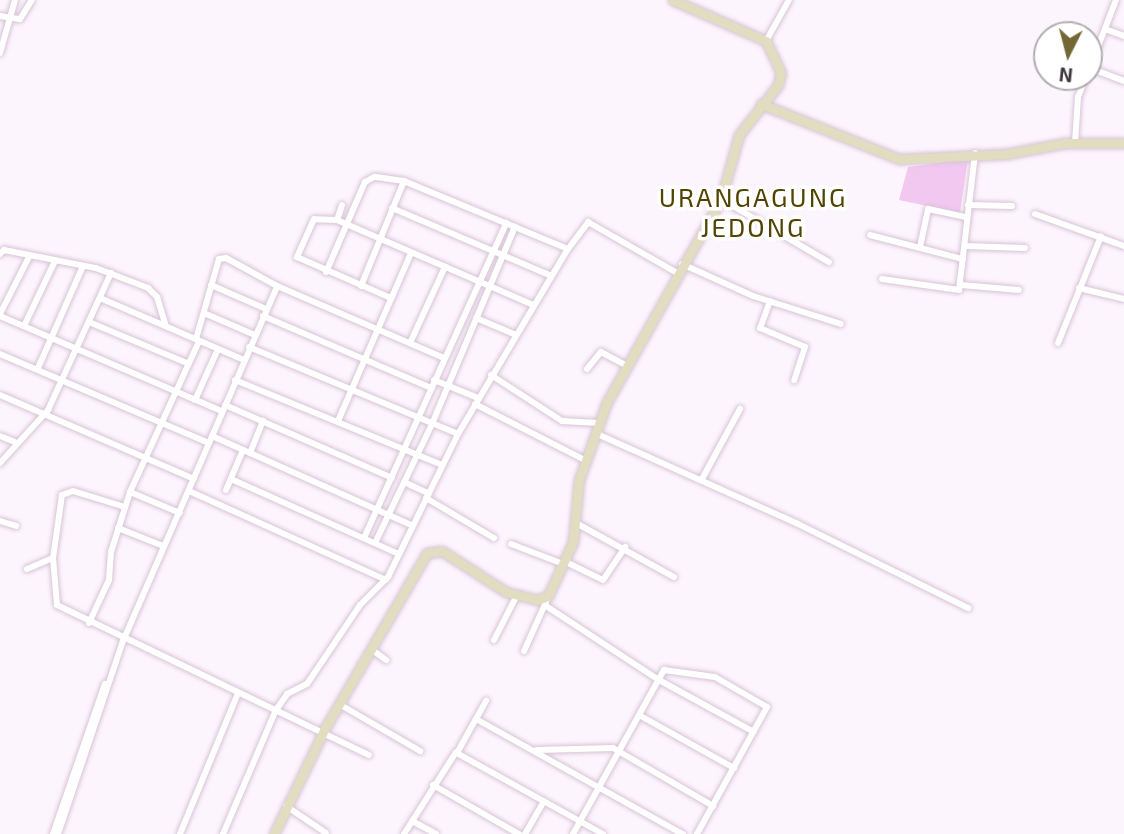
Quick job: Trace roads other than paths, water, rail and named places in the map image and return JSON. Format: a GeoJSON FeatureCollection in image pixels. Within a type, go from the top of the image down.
{"type":"FeatureCollection","features":[{"type":"Feature","properties":{"kind":"street"},"geometry":{"type":"LineString","coordinates":[[0,53],[15,0]]}},
{"type":"Feature","properties":{"kind":"street"},"geometry":{"type":"LineString","coordinates":[[0,16],[24,16],[32,0]]}},
{"type":"Feature","properties":{"kind":"street"},"geometry":{"type":"LineString","coordinates":[[766,41],[789,0]]}},
{"type":"Feature","properties":{"kind":"street"},"geometry":{"type":"LineString","coordinates":[[1103,34],[1116,0]]}},
{"type":"Feature","properties":{"kind":"street"},"geometry":{"type":"LineString","coordinates":[[524,651],[563,562],[576,523],[586,460],[599,423],[652,320],[721,199],[739,135],[778,85],[782,73],[766,41],[677,1]]}},
{"type":"Feature","properties":{"kind":"street"},"geometry":{"type":"LineString","coordinates":[[1105,29],[1124,36]]}},
{"type":"Feature","properties":{"kind":"street"},"geometry":{"type":"LineString","coordinates":[[1103,74],[1124,81]]}},
{"type":"Feature","properties":{"kind":"street"},"geometry":{"type":"LineString","coordinates":[[1075,143],[1080,91]]}},
{"type":"Feature","properties":{"kind":"street"},"geometry":{"type":"LineString","coordinates":[[761,104],[899,159],[975,153],[1006,154],[1075,143],[1124,143]]}},
{"type":"Feature","properties":{"kind":"street"},"geometry":{"type":"LineString","coordinates":[[882,279],[953,293],[961,285],[966,217],[975,153]]}},
{"type":"Feature","properties":{"kind":"street"},"geometry":{"type":"LineString","coordinates":[[326,272],[368,179],[385,176],[404,181],[569,247]]}},
{"type":"Feature","properties":{"kind":"street"},"geometry":{"type":"LineString","coordinates":[[361,286],[404,181]]}},
{"type":"Feature","properties":{"kind":"street"},"geometry":{"type":"LineString","coordinates":[[721,199],[829,262]]}},
{"type":"Feature","properties":{"kind":"street"},"geometry":{"type":"LineString","coordinates":[[337,220],[342,205]]}},
{"type":"Feature","properties":{"kind":"street"},"geometry":{"type":"LineString","coordinates":[[968,205],[1012,206]]}},
{"type":"Feature","properties":{"kind":"street"},"geometry":{"type":"LineString","coordinates":[[393,208],[549,275]]}},
{"type":"Feature","properties":{"kind":"street"},"geometry":{"type":"LineString","coordinates":[[920,247],[928,209],[966,217]]}},
{"type":"Feature","properties":{"kind":"street"},"geometry":{"type":"LineString","coordinates":[[1035,214],[1124,246]]}},
{"type":"Feature","properties":{"kind":"street"},"geometry":{"type":"LineString","coordinates":[[391,298],[326,272],[297,254],[314,219],[337,220],[533,304]]}},
{"type":"Feature","properties":{"kind":"street"},"geometry":{"type":"LineString","coordinates":[[223,834],[276,710],[287,694],[307,684],[360,605],[386,580],[476,401],[549,275],[588,222],[680,269],[841,324]]}},
{"type":"Feature","properties":{"kind":"street"},"geometry":{"type":"LineString","coordinates":[[365,538],[506,223]]}},
{"type":"Feature","properties":{"kind":"street"},"geometry":{"type":"LineString","coordinates":[[375,543],[432,424],[515,227]]}},
{"type":"Feature","properties":{"kind":"street"},"geometry":{"type":"LineString","coordinates":[[870,235],[963,259]]}},
{"type":"Feature","properties":{"kind":"street"},"geometry":{"type":"LineString","coordinates":[[1058,343],[1101,236]]}},
{"type":"Feature","properties":{"kind":"street"},"geometry":{"type":"LineString","coordinates":[[965,246],[1026,248]]}},
{"type":"Feature","properties":{"kind":"street"},"geometry":{"type":"LineString","coordinates":[[0,254],[4,250],[111,273],[152,291],[166,326]]}},
{"type":"Feature","properties":{"kind":"street"},"geometry":{"type":"LineString","coordinates":[[338,421],[411,253]]}},
{"type":"Feature","properties":{"kind":"street"},"geometry":{"type":"LineString","coordinates":[[29,257],[0,315],[195,400],[263,421],[391,478]]}},
{"type":"Feature","properties":{"kind":"street"},"geometry":{"type":"LineString","coordinates":[[89,624],[109,580],[118,528],[130,492],[159,422],[198,340],[217,261],[223,258],[277,286],[444,358]]}},
{"type":"Feature","properties":{"kind":"street"},"geometry":{"type":"LineString","coordinates":[[24,326],[55,261]]}},
{"type":"Feature","properties":{"kind":"street"},"geometry":{"type":"LineString","coordinates":[[38,368],[83,266]]}},
{"type":"Feature","properties":{"kind":"street"},"geometry":{"type":"LineString","coordinates":[[410,343],[445,267]]}},
{"type":"Feature","properties":{"kind":"street"},"geometry":{"type":"LineString","coordinates":[[0,463],[15,442],[45,414],[111,273]]}},
{"type":"Feature","properties":{"kind":"street"},"geometry":{"type":"LineString","coordinates":[[211,285],[431,388]]}},
{"type":"Feature","properties":{"kind":"street"},"geometry":{"type":"LineString","coordinates":[[961,285],[1020,290]]}},
{"type":"Feature","properties":{"kind":"street"},"geometry":{"type":"LineString","coordinates":[[56,834],[123,640],[277,286]]}},
{"type":"Feature","properties":{"kind":"street"},"geometry":{"type":"LineString","coordinates":[[1079,288],[1124,299]]}},
{"type":"Feature","properties":{"kind":"street"},"geometry":{"type":"LineString","coordinates":[[100,298],[244,360]]}},
{"type":"Feature","properties":{"kind":"street"},"geometry":{"type":"LineString","coordinates":[[770,301],[760,328],[804,347],[794,380]]}},
{"type":"Feature","properties":{"kind":"street"},"geometry":{"type":"LineString","coordinates":[[204,313],[254,335]]}},
{"type":"Feature","properties":{"kind":"street"},"geometry":{"type":"LineString","coordinates":[[476,318],[516,335]]}},
{"type":"Feature","properties":{"kind":"street"},"geometry":{"type":"LineString","coordinates":[[89,322],[187,363]]}},
{"type":"Feature","properties":{"kind":"street"},"geometry":{"type":"LineString","coordinates":[[249,347],[458,434]]}},
{"type":"Feature","properties":{"kind":"street"},"geometry":{"type":"LineString","coordinates":[[195,400],[218,349]]}},
{"type":"Feature","properties":{"kind":"street"},"geometry":{"type":"LineString","coordinates":[[587,369],[601,352],[627,366]]}},
{"type":"Feature","properties":{"kind":"street"},"geometry":{"type":"LineString","coordinates":[[0,354],[159,422],[246,451],[413,526]]}},
{"type":"Feature","properties":{"kind":"street"},"geometry":{"type":"LineString","coordinates":[[491,375],[562,421],[599,423]]}},
{"type":"Feature","properties":{"kind":"street"},"geometry":{"type":"LineString","coordinates":[[235,380],[443,465]]}},
{"type":"Feature","properties":{"kind":"street"},"geometry":{"type":"LineString","coordinates":[[434,380],[586,460]]}},
{"type":"Feature","properties":{"kind":"street"},"geometry":{"type":"LineString","coordinates":[[0,395],[194,479]]}},
{"type":"Feature","properties":{"kind":"street"},"geometry":{"type":"LineString","coordinates":[[702,479],[740,409]]}},
{"type":"Feature","properties":{"kind":"street"},"geometry":{"type":"LineString","coordinates":[[226,490],[263,421]]}},
{"type":"Feature","properties":{"kind":"street"},"geometry":{"type":"LineString","coordinates":[[595,433],[796,522],[968,608]]}},
{"type":"Feature","properties":{"kind":"street"},"geometry":{"type":"LineString","coordinates":[[0,436],[15,442]]}},
{"type":"Feature","properties":{"kind":"street"},"geometry":{"type":"LineString","coordinates":[[231,479],[399,554]]}},
{"type":"Feature","properties":{"kind":"street"},"geometry":{"type":"LineString","coordinates":[[404,482],[494,538]]}},
{"type":"Feature","properties":{"kind":"street"},"geometry":{"type":"LineString","coordinates":[[125,507],[66,491],[59,503],[53,558],[54,601],[89,624],[324,730],[369,755]]}},
{"type":"Feature","properties":{"kind":"street"},"geometry":{"type":"LineString","coordinates":[[189,491],[386,580]]}},
{"type":"Feature","properties":{"kind":"street"},"geometry":{"type":"LineString","coordinates":[[130,492],[180,513]]}},
{"type":"Feature","properties":{"kind":"street"},"geometry":{"type":"LineString","coordinates":[[0,521],[16,526]]}},
{"type":"Feature","properties":{"kind":"street"},"geometry":{"type":"LineString","coordinates":[[576,523],[625,547],[674,577]]}},
{"type":"Feature","properties":{"kind":"street"},"geometry":{"type":"LineString","coordinates":[[118,528],[163,546]]}},
{"type":"Feature","properties":{"kind":"street"},"geometry":{"type":"LineString","coordinates":[[511,544],[563,562],[603,580],[625,547]]}},
{"type":"Feature","properties":{"kind":"street"},"geometry":{"type":"LineString","coordinates":[[274,834],[324,730],[430,551],[446,553],[498,589],[546,603],[659,680],[754,732]]}},
{"type":"Feature","properties":{"kind":"street"},"geometry":{"type":"LineString","coordinates":[[27,569],[53,558]]}},
{"type":"Feature","properties":{"kind":"street"},"geometry":{"type":"LineString","coordinates":[[494,640],[517,595]]}},
{"type":"Feature","properties":{"kind":"street"},"geometry":{"type":"LineString","coordinates":[[370,649],[386,660]]}},
{"type":"Feature","properties":{"kind":"street"},"geometry":{"type":"LineString","coordinates":[[573,834],[664,670],[715,677],[767,707],[697,834]]}},
{"type":"Feature","properties":{"kind":"street"},"geometry":{"type":"LineString","coordinates":[[180,834],[238,693]]}},
{"type":"Feature","properties":{"kind":"street"},"geometry":{"type":"LineString","coordinates":[[404,834],[486,701]]}},
{"type":"Feature","properties":{"kind":"street"},"geometry":{"type":"LineString","coordinates":[[339,704],[420,751]]}},
{"type":"Feature","properties":{"kind":"street"},"geometry":{"type":"LineString","coordinates":[[639,715],[734,768]]}},
{"type":"Feature","properties":{"kind":"street"},"geometry":{"type":"LineString","coordinates":[[476,719],[600,785],[683,834]]}},
{"type":"Feature","properties":{"kind":"street"},"geometry":{"type":"LineString","coordinates":[[535,750],[619,751],[713,806]]}},
{"type":"Feature","properties":{"kind":"street"},"geometry":{"type":"LineString","coordinates":[[456,752],[603,834]]}},
{"type":"Feature","properties":{"kind":"street"},"geometry":{"type":"LineString","coordinates":[[433,785],[519,834]]}},
{"type":"Feature","properties":{"kind":"street"},"geometry":{"type":"LineString","coordinates":[[525,834],[544,802]]}},
{"type":"Feature","properties":{"kind":"street"},"geometry":{"type":"LineString","coordinates":[[286,806],[327,833]]}},
{"type":"Feature","properties":{"kind":"street"},"geometry":{"type":"LineString","coordinates":[[412,821],[436,834]]}},
{"type":"Feature","properties":{"kind":"district","name":"URANGAGUNG JEDONG"},"geometry":{"type":"Point","coordinates":[753,212]}}]}
